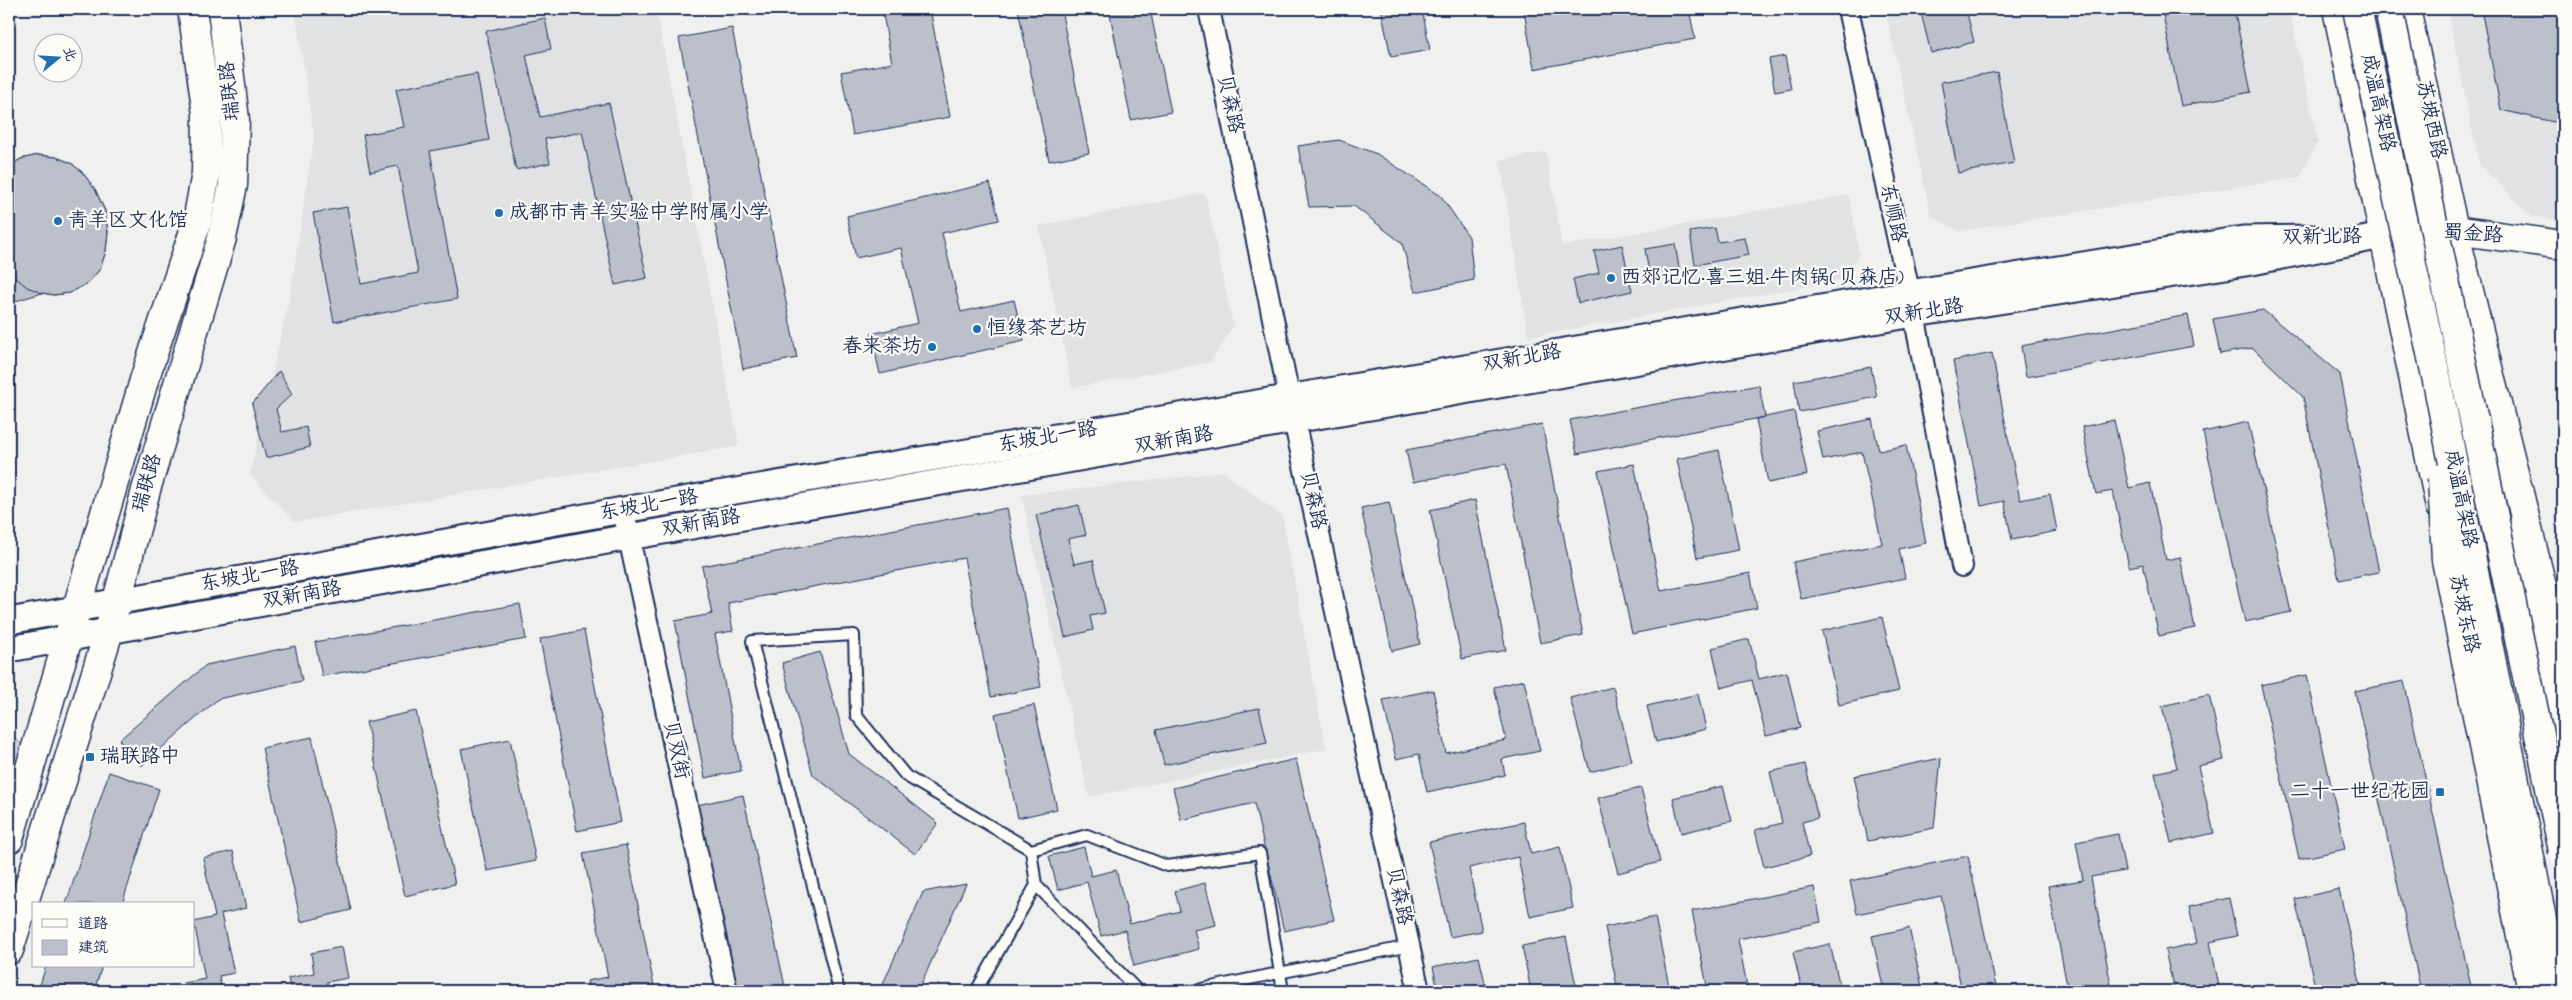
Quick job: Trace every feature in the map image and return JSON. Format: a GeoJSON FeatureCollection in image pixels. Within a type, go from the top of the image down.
{"type":"FeatureCollection","features":[{"type":"Feature","properties":{"kind":"main road","name":"瑞联路"},"geometry":{"type":"LineString","coordinates":[[9,839],[146,377],[197,222],[206,173],[207,114],[192,9]]}},
{"type":"Feature","properties":{"kind":"main road","name":"瑞联路"},"geometry":{"type":"LineString","coordinates":[[9,950],[117,602],[146,490],[222,238],[233,185],[235,120],[222,9]]}},
{"type":"Feature","properties":{"kind":"main road"},"geometry":{"type":"LineString","coordinates":[[2336,9],[2382,236]]}},
{"type":"Feature","properties":{"kind":"main road","name":"成温高架路"},"geometry":{"type":"LineString","coordinates":[[2357,9],[2437,381],[2556,991]]}},
{"type":"Feature","properties":{"kind":"main road","name":"成温高架路"},"geometry":{"type":"LineString","coordinates":[[2389,9],[2563,851]]}},
{"type":"Feature","properties":{"kind":"main road","name":"苏坡西路"},"geometry":{"type":"LineString","coordinates":[[2406,9],[2454,230]]}},
{"type":"Feature","properties":{"kind":"main road"},"geometry":{"type":"LineString","coordinates":[[2454,230],[2563,671]]}},
{"type":"Feature","properties":{"kind":"main road","name":"蜀金路"},"geometry":{"type":"LineString","coordinates":[[2382,236],[2454,230],[2563,245]]}},
{"type":"Feature","properties":{"kind":"main road","name":"苏坡东路"},"geometry":{"type":"LineString","coordinates":[[2382,236],[2544,991]]}},
{"type":"Feature","properties":{"kind":"main road"},"geometry":{"type":"LineString","coordinates":[[2437,381],[2446,560],[2532,991]]}},
{"type":"Feature","properties":{"kind":"main road"},"geometry":{"type":"LineString","coordinates":[[2480,450],[2540,634],[2563,733]]}},
{"type":"Feature","properties":{"kind":"street","name":"贝森路"},"geometry":{"type":"LineString","coordinates":[[1209,9],[1292,409],[1419,991]]}},
{"type":"Feature","properties":{"kind":"street","name":"东顺路"},"geometry":{"type":"LineString","coordinates":[[1848,9],[1911,304],[1962,566]]}},
{"type":"Feature","properties":{"kind":"street","name":"双新北路"},"geometry":{"type":"LineString","coordinates":[[1292,409],[1911,304],[2252,262],[2382,236]]}},
{"type":"Feature","properties":{"kind":"street","name":"东坡北一路"},"geometry":{"type":"LineString","coordinates":[[9,621],[623,510],[1292,409]]}},
{"type":"Feature","properties":{"kind":"street","name":"双新南路"},"geometry":{"type":"LineString","coordinates":[[108,631],[629,537],[1292,409]]}},
{"type":"Feature","properties":{"kind":"street","name":"贝双街"},"geometry":{"type":"LineString","coordinates":[[623,510],[727,991]]}},
{"type":"Feature","properties":{"kind":"street"},"geometry":{"type":"LineString","coordinates":[[9,649],[108,631]]}},
{"type":"Feature","properties":{"kind":"lane"},"geometry":{"type":"LineString","coordinates":[[839,991],[752,641],[854,635],[856,714],[906,776],[1031,850],[1087,835],[1167,866],[1260,853],[1283,991]]}},
{"type":"Feature","properties":{"kind":"lane"},"geometry":{"type":"LineString","coordinates":[[1031,850],[1036,885],[1138,991]]}},
{"type":"Feature","properties":{"kind":"lane"},"geometry":{"type":"LineString","coordinates":[[976,991],[1036,885]]}},
{"type":"Feature","properties":{"kind":"lane"},"geometry":{"type":"LineString","coordinates":[[1192,991],[1409,946]]}},
{"type":"Feature","properties":{"kind":"shaded area","name":"成都市青羊实验中学附属小学"},"geometry":{"type":"Polygon","coordinates":[[[295,9],[656,9],[739,446],[295,522],[250,475],[291,290],[314,137],[295,9]]]}},
{"type":"Feature","properties":{"kind":"shaded area"},"geometry":{"type":"Polygon","coordinates":[[[1885,9],[2289,9],[2318,141],[2300,177],[1958,231],[1931,215],[1885,9]]]}},
{"type":"Feature","properties":{"kind":"shaded area"},"geometry":{"type":"Polygon","coordinates":[[[2448,9],[2563,9],[2563,220],[2532,217],[2479,164],[2448,9]]]}},
{"type":"Feature","properties":{"kind":"shaded area"},"geometry":{"type":"Polygon","coordinates":[[[1546,152],[1562,246],[1849,195],[1859,253],[1843,280],[1528,337],[1500,160],[1546,152]]]}},
{"type":"Feature","properties":{"kind":"shaded area"},"geometry":{"type":"Polygon","coordinates":[[[1205,193],[1233,326],[1211,362],[1072,388],[1039,226],[1205,193]]]}},
{"type":"Feature","properties":{"kind":"shaded area"},"geometry":{"type":"Polygon","coordinates":[[[1223,472],[1282,516],[1326,749],[1089,797],[1022,495],[1223,472]]]}},
{"type":"Feature","properties":{"kind":"shaded area"},"geometry":{"type":"Polygon","coordinates":[[[9,733],[22,745],[9,791],[9,733]]]}},
{"type":"Feature","properties":{"kind":"building"},"geometry":{"type":"Polygon","coordinates":[[[882,9],[930,9],[950,117],[853,135],[841,72],[892,63],[882,9]]]}},
{"type":"Feature","properties":{"kind":"building"},"geometry":{"type":"Polygon","coordinates":[[[1018,9],[1061,9],[1089,153],[1049,161],[1018,9]]]}},
{"type":"Feature","properties":{"kind":"building"},"geometry":{"type":"Polygon","coordinates":[[[1109,9],[1150,9],[1171,112],[1131,120],[1109,9]]]}},
{"type":"Feature","properties":{"kind":"building"},"geometry":{"type":"Polygon","coordinates":[[[1381,9],[1422,9],[1430,50],[1391,57],[1381,9]]]}},
{"type":"Feature","properties":{"kind":"building"},"geometry":{"type":"Polygon","coordinates":[[[1533,9],[1689,9],[1695,39],[1534,69],[1524,11],[1533,9]]]}},
{"type":"Feature","properties":{"kind":"building"},"geometry":{"type":"Polygon","coordinates":[[[1731,9],[1750,9],[1732,12],[1731,9]]]}},
{"type":"Feature","properties":{"kind":"building"},"geometry":{"type":"Polygon","coordinates":[[[1920,9],[1966,9],[1974,42],[1931,53],[1920,9]]]}},
{"type":"Feature","properties":{"kind":"building"},"geometry":{"type":"Polygon","coordinates":[[[2162,9],[2234,9],[2251,92],[2181,106],[2162,9]]]}},
{"type":"Feature","properties":{"kind":"building"},"geometry":{"type":"Polygon","coordinates":[[[2481,9],[2563,9],[2563,115],[2558,123],[2501,110],[2481,9]]]}},
{"type":"Feature","properties":{"kind":"building"},"geometry":{"type":"Polygon","coordinates":[[[545,18],[551,49],[526,55],[540,117],[609,103],[647,278],[615,285],[582,132],[545,139],[550,163],[516,170],[486,31],[545,18]]]}},
{"type":"Feature","properties":{"kind":"building"},"geometry":{"type":"Polygon","coordinates":[[[732,28],[797,358],[743,369],[679,38],[732,28]]]}},
{"type":"Feature","properties":{"kind":"building"},"geometry":{"type":"Polygon","coordinates":[[[1785,56],[1791,89],[1775,92],[1769,59],[1785,56]]]}},
{"type":"Feature","properties":{"kind":"building"},"geometry":{"type":"Polygon","coordinates":[[[1997,72],[2014,163],[1958,173],[1941,82],[1997,72]]]}},
{"type":"Feature","properties":{"kind":"building"},"geometry":{"type":"Polygon","coordinates":[[[477,74],[489,140],[430,151],[457,299],[334,322],[313,213],[347,207],[361,284],[418,273],[398,166],[370,172],[363,135],[404,127],[396,89],[477,74]]]}},
{"type":"Feature","properties":{"kind":"building"},"geometry":{"type":"Polygon","coordinates":[[[1339,140],[1377,154],[1441,196],[1469,237],[1474,280],[1415,292],[1402,243],[1354,206],[1309,207],[1298,146],[1339,140]]]}},
{"type":"Feature","properties":{"kind":"building","name":"青羊区文化馆"},"geometry":{"type":"Polygon","coordinates":[[[38,155],[56,157],[71,163],[82,172],[95,189],[105,211],[108,232],[106,251],[100,269],[88,283],[70,293],[54,295],[42,293],[9,303],[9,166],[21,159],[38,155]]]}},
{"type":"Feature","properties":{"kind":"building","name":"青羊区文化馆"},"geometry":{"type":"Polygon","coordinates":[[[38,155],[56,157],[71,163],[82,172],[95,189],[105,211],[108,232],[106,251],[100,269],[88,283],[70,293],[54,295],[42,293],[27,287],[9,272],[9,166],[21,159],[38,155]]]}},
{"type":"Feature","properties":{"kind":"building"},"geometry":{"type":"Polygon","coordinates":[[[990,183],[999,220],[942,233],[961,312],[1014,300],[1024,341],[880,374],[871,334],[918,323],[901,248],[856,258],[847,216],[990,183]]]}},
{"type":"Feature","properties":{"kind":"building"},"geometry":{"type":"Polygon","coordinates":[[[1715,228],[1718,242],[1745,238],[1749,255],[1695,265],[1690,232],[1715,228]]]}},
{"type":"Feature","properties":{"kind":"building"},"geometry":{"type":"Polygon","coordinates":[[[1675,244],[1679,268],[1649,273],[1645,249],[1675,244]]]}},
{"type":"Feature","properties":{"kind":"building"},"geometry":{"type":"Polygon","coordinates":[[[1622,245],[1632,291],[1578,303],[1573,279],[1599,273],[1594,251],[1622,245]]]}},
{"type":"Feature","properties":{"kind":"building"},"geometry":{"type":"Polygon","coordinates":[[[2263,310],[2340,374],[2379,572],[2339,580],[2303,397],[2253,348],[2220,354],[2213,319],[2263,310]]]}},
{"type":"Feature","properties":{"kind":"building"},"geometry":{"type":"Polygon","coordinates":[[[2188,315],[2194,346],[2026,377],[2021,346],[2188,315]]]}},
{"type":"Feature","properties":{"kind":"building"},"geometry":{"type":"Polygon","coordinates":[[[1992,353],[2020,500],[2050,494],[2057,531],[2012,540],[2004,501],[1981,506],[1953,361],[1992,353]]]}},
{"type":"Feature","properties":{"kind":"building"},"geometry":{"type":"Polygon","coordinates":[[[1871,367],[1877,397],[1799,412],[1794,381],[1871,367]]]}},
{"type":"Feature","properties":{"kind":"building"},"geometry":{"type":"Polygon","coordinates":[[[279,371],[292,394],[276,409],[282,432],[306,427],[310,447],[266,458],[252,404],[279,371]]]}},
{"type":"Feature","properties":{"kind":"building"},"geometry":{"type":"Polygon","coordinates":[[[1759,385],[1765,417],[1577,454],[1570,420],[1759,385]]]}},
{"type":"Feature","properties":{"kind":"building"},"geometry":{"type":"Polygon","coordinates":[[[1794,411],[1807,475],[1768,483],[1756,419],[1794,411]]]}},
{"type":"Feature","properties":{"kind":"building"},"geometry":{"type":"Polygon","coordinates":[[[1872,419],[1879,451],[1906,445],[1926,543],[1899,549],[1905,578],[1801,599],[1793,562],[1882,544],[1862,452],[1823,460],[1817,431],[1872,419]]]}},
{"type":"Feature","properties":{"kind":"building"},"geometry":{"type":"Polygon","coordinates":[[[2114,420],[2129,488],[2150,483],[2166,560],[2180,557],[2195,628],[2159,636],[2143,564],[2129,567],[2113,491],[2096,494],[2082,427],[2114,420]]]}},
{"type":"Feature","properties":{"kind":"building"},"geometry":{"type":"Polygon","coordinates":[[[2248,422],[2291,612],[2245,622],[2203,432],[2248,422]]]}},
{"type":"Feature","properties":{"kind":"building"},"geometry":{"type":"Polygon","coordinates":[[[1542,424],[1583,635],[1540,643],[1506,464],[1413,482],[1406,450],[1542,424]]]}},
{"type":"Feature","properties":{"kind":"building"},"geometry":{"type":"Polygon","coordinates":[[[1719,450],[1739,550],[1697,558],[1677,459],[1719,450]]]}},
{"type":"Feature","properties":{"kind":"building"},"geometry":{"type":"Polygon","coordinates":[[[1634,464],[1661,591],[1750,573],[1757,608],[1632,634],[1598,471],[1634,464]]]}},
{"type":"Feature","properties":{"kind":"building"},"geometry":{"type":"Polygon","coordinates":[[[1475,500],[1506,650],[1462,659],[1430,510],[1475,500]]]}},
{"type":"Feature","properties":{"kind":"building"},"geometry":{"type":"Polygon","coordinates":[[[1389,502],[1420,644],[1392,651],[1361,508],[1389,502]]]}},
{"type":"Feature","properties":{"kind":"building"},"geometry":{"type":"Polygon","coordinates":[[[1079,505],[1086,535],[1068,539],[1074,564],[1093,560],[1105,613],[1090,616],[1093,630],[1065,637],[1036,515],[1079,505]]]}},
{"type":"Feature","properties":{"kind":"building"},"geometry":{"type":"Polygon","coordinates":[[[1007,508],[1041,687],[991,697],[964,558],[728,603],[733,631],[715,634],[741,771],[705,778],[675,621],[712,614],[702,566],[1007,508]]]}},
{"type":"Feature","properties":{"kind":"building"},"geometry":{"type":"Polygon","coordinates":[[[520,604],[526,639],[322,676],[315,642],[520,604]]]}},
{"type":"Feature","properties":{"kind":"building"},"geometry":{"type":"Polygon","coordinates":[[[1882,617],[1899,691],[1839,705],[1822,631],[1882,617]]]}},
{"type":"Feature","properties":{"kind":"building"},"geometry":{"type":"Polygon","coordinates":[[[584,630],[621,822],[577,831],[540,639],[584,630]]]}},
{"type":"Feature","properties":{"kind":"building"},"geometry":{"type":"Polygon","coordinates":[[[1749,639],[1759,679],[1787,672],[1800,728],[1766,736],[1752,680],[1721,688],[1712,648],[1749,639]]]}},
{"type":"Feature","properties":{"kind":"building"},"geometry":{"type":"Polygon","coordinates":[[[295,646],[302,681],[218,699],[141,766],[119,740],[206,665],[295,646]]]}},
{"type":"Feature","properties":{"kind":"building"},"geometry":{"type":"Polygon","coordinates":[[[820,652],[849,754],[938,823],[915,854],[813,775],[782,663],[820,652]]]}},
{"type":"Feature","properties":{"kind":"building"},"geometry":{"type":"Polygon","coordinates":[[[2307,675],[2345,849],[2299,859],[2261,685],[2307,675]]]}},
{"type":"Feature","properties":{"kind":"building"},"geometry":{"type":"Polygon","coordinates":[[[1524,680],[1540,751],[1502,759],[1505,775],[1427,792],[1419,754],[1396,759],[1383,700],[1433,690],[1446,753],[1506,740],[1494,687],[1524,680]]]}},
{"type":"Feature","properties":{"kind":"building"},"geometry":{"type":"Polygon","coordinates":[[[2404,681],[2472,991],[2421,991],[2355,691],[2404,681]]]}},
{"type":"Feature","properties":{"kind":"building"},"geometry":{"type":"Polygon","coordinates":[[[1613,687],[1632,761],[1590,772],[1570,698],[1613,687]]]}},
{"type":"Feature","properties":{"kind":"building"},"geometry":{"type":"Polygon","coordinates":[[[1698,694],[1706,729],[1656,742],[1647,706],[1698,694]]]}},
{"type":"Feature","properties":{"kind":"building"},"geometry":{"type":"Polygon","coordinates":[[[2209,695],[2224,760],[2198,766],[2214,833],[2171,843],[2155,773],[2177,768],[2162,706],[2209,695]]]}},
{"type":"Feature","properties":{"kind":"building"},"geometry":{"type":"Polygon","coordinates":[[[1034,705],[1057,809],[1018,818],[995,714],[1034,705]]]}},
{"type":"Feature","properties":{"kind":"building"},"geometry":{"type":"Polygon","coordinates":[[[1259,708],[1267,743],[1164,765],[1156,730],[1259,708]]]}},
{"type":"Feature","properties":{"kind":"building"},"geometry":{"type":"Polygon","coordinates":[[[416,711],[455,884],[405,896],[366,722],[416,711]]]}},
{"type":"Feature","properties":{"kind":"building"},"geometry":{"type":"Polygon","coordinates":[[[312,737],[351,910],[301,922],[262,748],[312,737]]]}},
{"type":"Feature","properties":{"kind":"building"},"geometry":{"type":"Polygon","coordinates":[[[510,739],[536,861],[487,871],[461,749],[510,739]]]}},
{"type":"Feature","properties":{"kind":"building"},"geometry":{"type":"Polygon","coordinates":[[[1941,758],[1934,828],[1868,841],[1854,776],[1941,758]]]}},
{"type":"Feature","properties":{"kind":"building"},"geometry":{"type":"Polygon","coordinates":[[[1296,759],[1334,920],[1284,931],[1254,803],[1181,820],[1173,788],[1296,759]]]}},
{"type":"Feature","properties":{"kind":"building"},"geometry":{"type":"Polygon","coordinates":[[[1805,764],[1818,818],[1802,822],[1810,856],[1764,867],[1755,830],[1782,823],[1770,772],[1805,764]]]}},
{"type":"Feature","properties":{"kind":"building"},"geometry":{"type":"Polygon","coordinates":[[[109,772],[159,789],[123,902],[67,902],[109,772]]]}},
{"type":"Feature","properties":{"kind":"building"},"geometry":{"type":"Polygon","coordinates":[[[1723,786],[1732,821],[1681,833],[1673,798],[1723,786]]]}},
{"type":"Feature","properties":{"kind":"building"},"geometry":{"type":"Polygon","coordinates":[[[1641,788],[1660,862],[1618,873],[1598,798],[1641,788]]]}},
{"type":"Feature","properties":{"kind":"building"},"geometry":{"type":"Polygon","coordinates":[[[743,795],[786,991],[738,991],[697,805],[743,795]]]}},
{"type":"Feature","properties":{"kind":"building"},"geometry":{"type":"Polygon","coordinates":[[[1524,822],[1531,854],[1560,847],[1573,908],[1530,917],[1518,857],[1469,868],[1482,931],[1450,937],[1429,842],[1524,822]]]}},
{"type":"Feature","properties":{"kind":"building"},"geometry":{"type":"Polygon","coordinates":[[[2118,834],[2125,871],[2091,877],[2112,991],[2068,991],[2048,886],[2083,880],[2076,842],[2118,834]]]}},
{"type":"Feature","properties":{"kind":"building"},"geometry":{"type":"Polygon","coordinates":[[[626,845],[655,991],[589,991],[587,981],[608,977],[583,853],[626,845]]]}},
{"type":"Feature","properties":{"kind":"building"},"geometry":{"type":"Polygon","coordinates":[[[1084,847],[1091,876],[1116,870],[1130,924],[1180,911],[1175,891],[1205,883],[1216,925],[1194,930],[1199,949],[1134,966],[1125,930],[1101,936],[1087,882],[1058,890],[1049,856],[1084,847]]]}},
{"type":"Feature","properties":{"kind":"building"},"geometry":{"type":"Polygon","coordinates":[[[233,851],[246,908],[221,914],[234,973],[219,976],[222,991],[186,991],[184,983],[205,979],[195,922],[215,917],[203,858],[233,851]]]}},
{"type":"Feature","properties":{"kind":"building"},"geometry":{"type":"Polygon","coordinates":[[[1968,856],[1997,991],[1962,991],[1941,896],[1857,914],[1850,881],[1968,856]]]}},
{"type":"Feature","properties":{"kind":"building"},"geometry":{"type":"Polygon","coordinates":[[[966,884],[918,991],[880,991],[923,892],[966,884]]]}},
{"type":"Feature","properties":{"kind":"building"},"geometry":{"type":"Polygon","coordinates":[[[1814,887],[1821,922],[1738,939],[1748,991],[1708,991],[1692,911],[1814,887]]]}},
{"type":"Feature","properties":{"kind":"building"},"geometry":{"type":"Polygon","coordinates":[[[2339,889],[2362,991],[2316,991],[2295,899],[2339,889]]]}},
{"type":"Feature","properties":{"kind":"building"},"geometry":{"type":"Polygon","coordinates":[[[2229,898],[2237,936],[2210,942],[2220,991],[2174,991],[2165,950],[2197,943],[2189,907],[2229,898]]]}},
{"type":"Feature","properties":{"kind":"building"},"geometry":{"type":"Polygon","coordinates":[[[1655,917],[1670,991],[1618,991],[1605,927],[1655,917]]]}},
{"type":"Feature","properties":{"kind":"building"},"geometry":{"type":"Polygon","coordinates":[[[1909,928],[1923,991],[1884,991],[1872,936],[1909,928]]]}},
{"type":"Feature","properties":{"kind":"building"},"geometry":{"type":"Polygon","coordinates":[[[1566,937],[1577,991],[1531,991],[1522,946],[1566,937]]]}},
{"type":"Feature","properties":{"kind":"building"},"geometry":{"type":"Polygon","coordinates":[[[1830,944],[1841,991],[1802,991],[1793,952],[1830,944]]]}},
{"type":"Feature","properties":{"kind":"building"},"geometry":{"type":"Polygon","coordinates":[[[342,947],[348,978],[327,982],[328,991],[291,991],[288,978],[314,973],[311,953],[342,947]]]}},
{"type":"Feature","properties":{"kind":"building"},"geometry":{"type":"Polygon","coordinates":[[[1479,957],[1487,991],[1438,991],[1433,967],[1479,957]]]}},
{"type":"Feature","properties":{"kind":"building"},"geometry":{"type":"Polygon","coordinates":[[[45,968],[101,968],[94,991],[38,991],[45,968]]]}},
{"type":"Feature","properties":{"kind":"place","name":"成都市青羊实验中学附属小学"},"geometry":{"type":"Point","coordinates":[499,213]}},
{"type":"Feature","properties":{"kind":"place","name":"青羊区文化馆"},"geometry":{"type":"Point","coordinates":[58,221]}},
{"type":"Feature","properties":{"kind":"place","name":"西郊记忆·喜三姐·牛肉锅(贝森店)"},"geometry":{"type":"Point","coordinates":[1611,278]}},
{"type":"Feature","properties":{"kind":"place","name":"恒缘茶艺坊"},"geometry":{"type":"Point","coordinates":[977,329]}},
{"type":"Feature","properties":{"kind":"place","name":"春来茶坊"},"geometry":{"type":"Point","coordinates":[932,347]}},
{"type":"Feature","properties":{"kind":"place","name":"瑞联路中"},"geometry":{"type":"Point","coordinates":[90,757]}},
{"type":"Feature","properties":{"kind":"place","name":"二十一世纪花园"},"geometry":{"type":"Point","coordinates":[2440,792]}}]}
